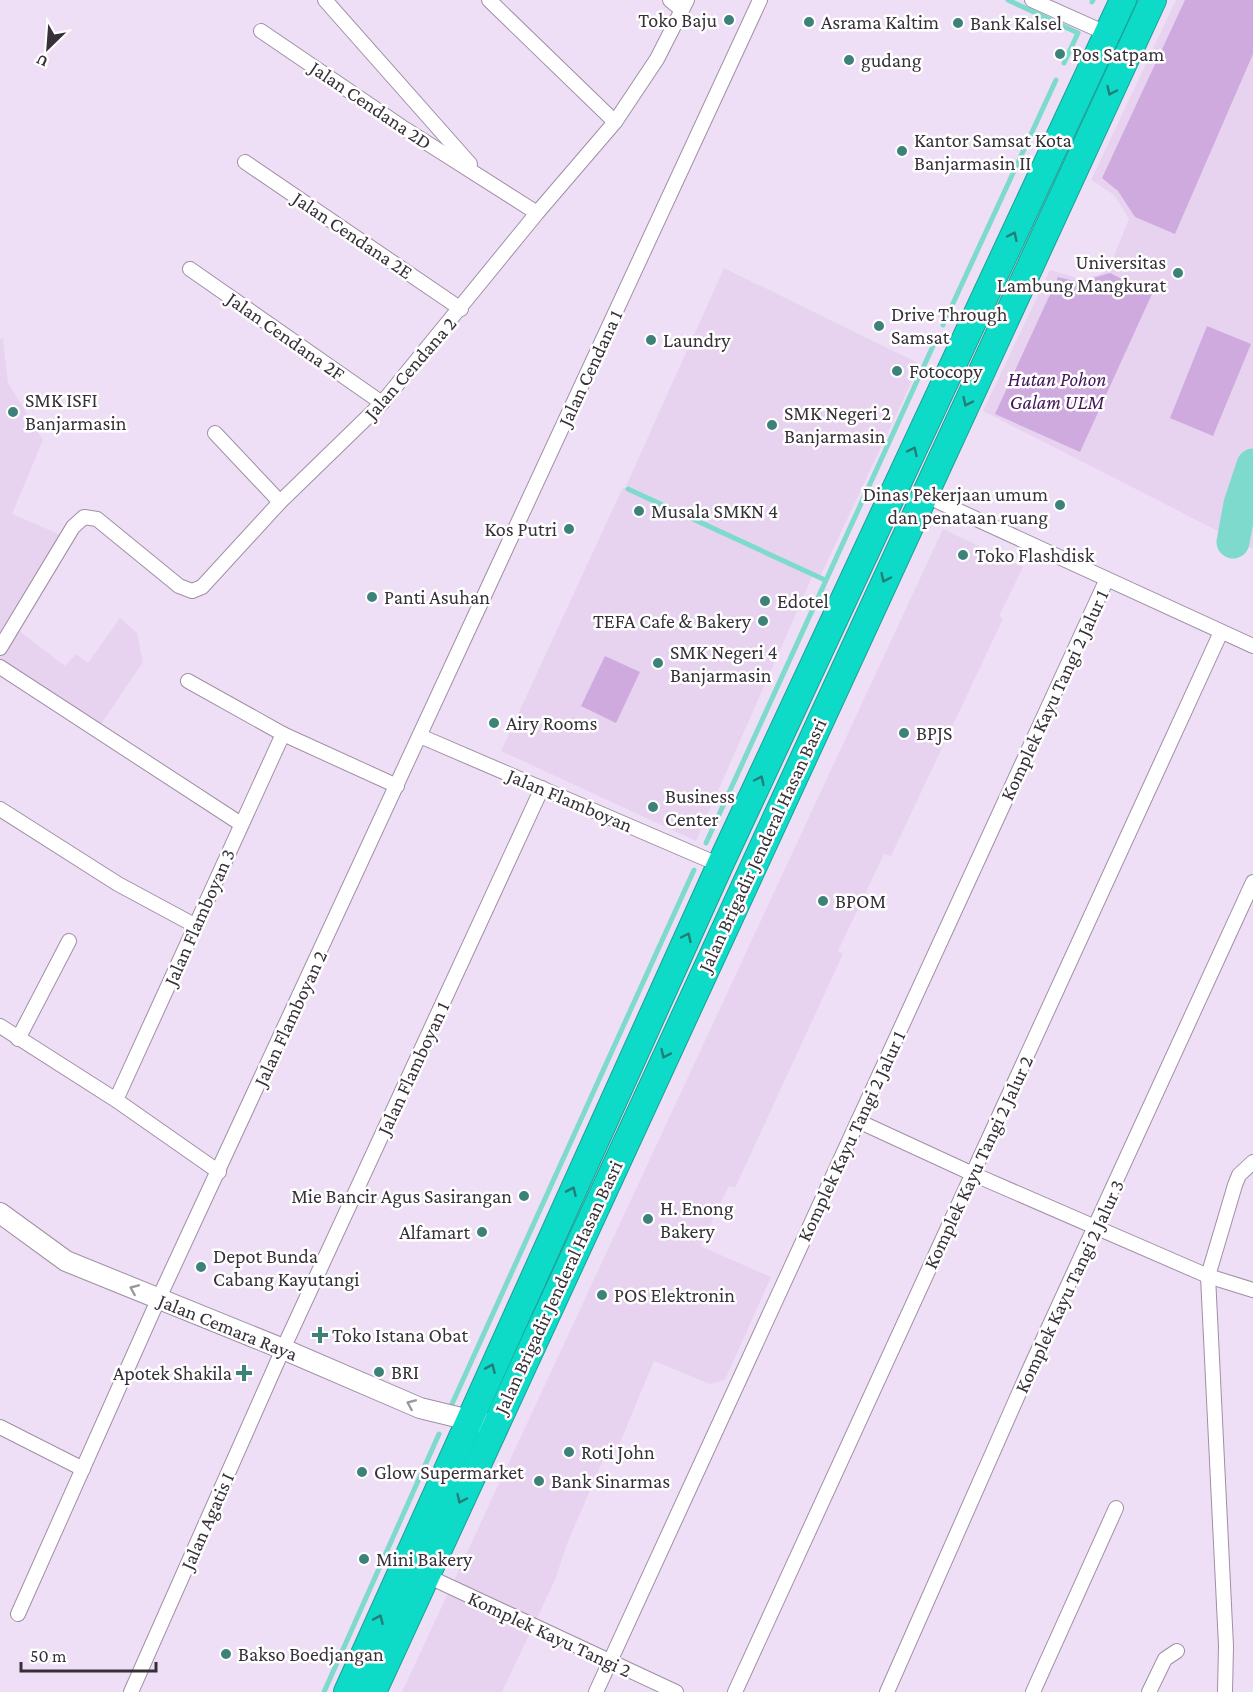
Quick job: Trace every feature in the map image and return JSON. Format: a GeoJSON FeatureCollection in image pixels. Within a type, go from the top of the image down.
{"type":"FeatureCollection","features":[{"type":"Feature","properties":{"kind":"highway","name":"Jalan Brigadir Jenderal Hasan Basri"},"geometry":{"type":"LineString","coordinates":[[346,1692],[720,865],[1123,0]]}},
{"type":"Feature","properties":{"kind":"highway","name":"Jalan Brigadir Jenderal Hasan Basri"},"geometry":{"type":"LineString","coordinates":[[373,1692],[1153,0]]}},
{"type":"Feature","properties":{"kind":"highway"},"geometry":{"type":"LineString","coordinates":[[672,971],[698,983]]}},
{"type":"Feature","properties":{"kind":"highway"},"geometry":{"type":"LineString","coordinates":[[659,999],[685,1011]]}},
{"type":"Feature","properties":{"kind":"street","name":"Jalan Cendana 2D"},"geometry":{"type":"LineString","coordinates":[[325,0],[481,177]]}},
{"type":"Feature","properties":{"kind":"street"},"geometry":{"type":"LineString","coordinates":[[489,0],[615,122]]}},
{"type":"Feature","properties":{"kind":"street"},"geometry":{"type":"LineString","coordinates":[[670,0],[684,5]]}},
{"type":"Feature","properties":{"kind":"street","name":"Jalan Cendana 1"},"geometry":{"type":"LineString","coordinates":[[420,736],[760,0]]}},
{"type":"Feature","properties":{"kind":"street"},"geometry":{"type":"LineString","coordinates":[[1032,0],[1108,34]]}},
{"type":"Feature","properties":{"kind":"street","name":"Jalan Cendana 2"},"geometry":{"type":"LineString","coordinates":[[0,648],[73,527],[84,517],[97,519],[179,586],[197,591],[280,502],[382,403],[461,309],[639,90],[684,5]]}},
{"type":"Feature","properties":{"kind":"street","name":"Jalan Cendana 2D"},"geometry":{"type":"LineString","coordinates":[[261,31],[405,129],[537,213]]}},
{"type":"Feature","properties":{"kind":"street","name":"Jalan Cendana 2E"},"geometry":{"type":"LineString","coordinates":[[245,162],[461,309]]}},
{"type":"Feature","properties":{"kind":"street","name":"Jalan Cendana 2F"},"geometry":{"type":"LineString","coordinates":[[190,269],[382,403]]}},
{"type":"Feature","properties":{"kind":"street"},"geometry":{"type":"LineString","coordinates":[[215,432],[280,502]]}},
{"type":"Feature","properties":{"kind":"street"},"geometry":{"type":"LineString","coordinates":[[924,495],[1106,581],[1253,646]]}},
{"type":"Feature","properties":{"kind":"street","name":"Komplek Kayu Tangi 2 Jalur 1"},"geometry":{"type":"LineString","coordinates":[[596,1692],[1106,581]]}},
{"type":"Feature","properties":{"kind":"street","name":"Komplek Kayu Tangi 2 Jalur 2"},"geometry":{"type":"LineString","coordinates":[[735,1692],[1221,632]]}},
{"type":"Feature","properties":{"kind":"street"},"geometry":{"type":"LineString","coordinates":[[0,667],[241,824]]}},
{"type":"Feature","properties":{"kind":"street"},"geometry":{"type":"LineString","coordinates":[[188,681],[283,734],[397,786]]}},
{"type":"Feature","properties":{"kind":"street","name":"Jalan Flamboyan 3"},"geometry":{"type":"LineString","coordinates":[[116,1100],[283,734]]}},
{"type":"Feature","properties":{"kind":"street","name":"Jalan Flamboyan 2"},"geometry":{"type":"LineString","coordinates":[[18,1614],[158,1300],[420,736]]}},
{"type":"Feature","properties":{"kind":"street","name":"Jalan Flamboyan"},"geometry":{"type":"LineString","coordinates":[[420,736],[720,865]]}},
{"type":"Feature","properties":{"kind":"street","name":"Jalan Flamboyan 1"},"geometry":{"type":"LineString","coordinates":[[283,1349],[542,788]]}},
{"type":"Feature","properties":{"kind":"street"},"geometry":{"type":"LineString","coordinates":[[0,809],[118,885],[196,926]]}},
{"type":"Feature","properties":{"kind":"street","name":"Komplek Kayu Tangi 2 Jalur 3"},"geometry":{"type":"LineString","coordinates":[[887,1692],[1030,1368],[1253,882]]}},
{"type":"Feature","properties":{"kind":"street"},"geometry":{"type":"LineString","coordinates":[[18,1039],[69,941]]}},
{"type":"Feature","properties":{"kind":"street"},"geometry":{"type":"LineString","coordinates":[[0,1026],[116,1100],[219,1172]]}},
{"type":"Feature","properties":{"kind":"street"},"geometry":{"type":"LineString","coordinates":[[858,1121],[972,1174],[1208,1276],[1253,1290]]}},
{"type":"Feature","properties":{"kind":"street"},"geometry":{"type":"LineString","coordinates":[[1226,1692],[1226,1634],[1208,1276],[1235,1185],[1253,1162]]}},
{"type":"Feature","properties":{"kind":"street","name":"Jalan Cemara Raya"},"geometry":{"type":"LineString","coordinates":[[0,1213],[66,1261],[283,1349],[420,1408],[467,1422],[494,1426]]}},
{"type":"Feature","properties":{"kind":"street","name":"Jalan Agatis I"},"geometry":{"type":"LineString","coordinates":[[131,1692],[283,1349]]}},
{"type":"Feature","properties":{"kind":"street"},"geometry":{"type":"LineString","coordinates":[[0,1427],[83,1469]]}},
{"type":"Feature","properties":{"kind":"street"},"geometry":{"type":"LineString","coordinates":[[1033,1692],[1116,1508]]}},
{"type":"Feature","properties":{"kind":"street","name":"Komplek Kayu Tangi 2"},"geometry":{"type":"LineString","coordinates":[[425,1575],[676,1692]]}},
{"type":"Feature","properties":{"kind":"street"},"geometry":{"type":"LineString","coordinates":[[1149,1692],[1165,1659],[1177,1651]]}},
{"type":"Feature","properties":{"kind":"shaded area","name":"Universitas Lambung Mangkurat"},"geometry":{"type":"Polygon","coordinates":[[[1176,0],[1253,0],[1253,549],[983,411],[1050,270],[1081,279],[1108,270],[1129,219],[1114,195],[1091,180],[1176,0]]]}},
{"type":"Feature","properties":{"kind":"shaded area","name":"SMK Negeri 2 Banjarmasin"},"geometry":{"type":"Polygon","coordinates":[[[724,268],[920,364],[820,577],[626,486],[724,268]]]}},
{"type":"Feature","properties":{"kind":"shaded area"},"geometry":{"type":"Polygon","coordinates":[[[0,339],[3,339],[8,383],[43,440],[12,514],[61,535],[18,630],[65,666],[76,654],[88,663],[120,618],[137,633],[143,662],[99,727],[0,660],[0,339]]]}},
{"type":"Feature","properties":{"kind":"shaded area","name":"SMK Negeri 4 Banjarmasin"},"geometry":{"type":"Polygon","coordinates":[[[623,487],[813,575],[696,841],[501,751],[623,487]]]}},
{"type":"Feature","properties":{"kind":"shaded area"},"geometry":{"type":"Polygon","coordinates":[[[943,529],[1023,567],[999,616],[1003,619],[891,856],[884,854],[838,951],[843,954],[735,1188],[729,1186],[700,1246],[771,1277],[725,1380],[710,1384],[654,1361],[614,1457],[606,1453],[567,1544],[555,1580],[502,1692],[402,1692],[943,529]]]}},
{"type":"Feature","properties":{"kind":"green space"},"geometry":{"type":"Polygon","coordinates":[[[1185,0],[1253,0],[1253,54],[1175,234],[1135,217],[1118,191],[1102,178],[1185,0]]]}},
{"type":"Feature","properties":{"kind":"green space","name":"Hutan Pohon Galam ULM"},"geometry":{"type":"Polygon","coordinates":[[[1110,273],[1152,294],[1080,452],[995,414],[1058,277],[1079,282],[1110,273]]]}},
{"type":"Feature","properties":{"kind":"green space"},"geometry":{"type":"Polygon","coordinates":[[[1207,326],[1251,344],[1213,436],[1170,418],[1207,326]]]}},
{"type":"Feature","properties":{"kind":"green space"},"geometry":{"type":"Polygon","coordinates":[[[605,656],[640,672],[616,723],[581,706],[605,656]]]}},
{"type":"Feature","properties":{"kind":"waterway"},"geometry":{"type":"LineString","coordinates":[[1008,0],[1078,33],[1064,63]]}},
{"type":"Feature","properties":{"kind":"waterway"},"geometry":{"type":"LineString","coordinates":[[943,325],[1056,80]]}},
{"type":"Feature","properties":{"kind":"waterway"},"geometry":{"type":"LineString","coordinates":[[706,843],[933,346]]}},
{"type":"Feature","properties":{"kind":"waterway"},"geometry":{"type":"LineString","coordinates":[[1233,542],[1240,504],[1253,465]]}},
{"type":"Feature","properties":{"kind":"waterway"},"geometry":{"type":"LineString","coordinates":[[628,489],[825,580]]}},
{"type":"Feature","properties":{"kind":"waterway"},"geometry":{"type":"LineString","coordinates":[[452,1404],[694,870]]}},
{"type":"Feature","properties":{"kind":"waterway"},"geometry":{"type":"LineString","coordinates":[[324,1692],[439,1434]]}},
{"type":"Feature","properties":{"kind":"place","name":"Toko Baju"},"geometry":{"type":"Point","coordinates":[729,20]}},
{"type":"Feature","properties":{"kind":"place","name":"Asrama Kaltim"},"geometry":{"type":"Point","coordinates":[809,22]}},
{"type":"Feature","properties":{"kind":"place","name":"Bank Kalsel"},"geometry":{"type":"Point","coordinates":[958,23]}},
{"type":"Feature","properties":{"kind":"place","name":"Pos Satpam"},"geometry":{"type":"Point","coordinates":[1060,54]}},
{"type":"Feature","properties":{"kind":"place","name":"gudang"},"geometry":{"type":"Point","coordinates":[849,60]}},
{"type":"Feature","properties":{"kind":"place","name":"Kantor Samsat Kota Banjarmasin II"},"geometry":{"type":"Point","coordinates":[902,151]}},
{"type":"Feature","properties":{"kind":"place","name":"Universitas Lambung Mangkurat"},"geometry":{"type":"Point","coordinates":[1178,273]}},
{"type":"Feature","properties":{"kind":"place","name":"Drive Through Samsat"},"geometry":{"type":"Point","coordinates":[879,326]}},
{"type":"Feature","properties":{"kind":"place","name":"Laundry"},"geometry":{"type":"Point","coordinates":[651,340]}},
{"type":"Feature","properties":{"kind":"place","name":"Fotocopy"},"geometry":{"type":"Point","coordinates":[897,371]}},
{"type":"Feature","properties":{"kind":"place","name":"SMK ISFI Banjarmasin"},"geometry":{"type":"Point","coordinates":[13,412]}},
{"type":"Feature","properties":{"kind":"place","name":"SMK Negeri 2 Banjarmasin"},"geometry":{"type":"Point","coordinates":[772,425]}},
{"type":"Feature","properties":{"kind":"place","name":"Dinas Pekerjaan umum dan penataan ruang"},"geometry":{"type":"Point","coordinates":[1060,505]}},
{"type":"Feature","properties":{"kind":"place","name":"Musala SMKN 4"},"geometry":{"type":"Point","coordinates":[639,511]}},
{"type":"Feature","properties":{"kind":"place","name":"Kos Putri"},"geometry":{"type":"Point","coordinates":[569,529]}},
{"type":"Feature","properties":{"kind":"place","name":"Toko Flashdisk"},"geometry":{"type":"Point","coordinates":[963,555]}},
{"type":"Feature","properties":{"kind":"place","name":"Panti Asuhan"},"geometry":{"type":"Point","coordinates":[372,597]}},
{"type":"Feature","properties":{"kind":"place","name":"Edotel"},"geometry":{"type":"Point","coordinates":[765,601]}},
{"type":"Feature","properties":{"kind":"place","name":"TEFA Cafe & Bakery"},"geometry":{"type":"Point","coordinates":[763,621]}},
{"type":"Feature","properties":{"kind":"place","name":"SMK Negeri 4 Banjarmasin"},"geometry":{"type":"Point","coordinates":[658,663]}},
{"type":"Feature","properties":{"kind":"place","name":"Airy Rooms"},"geometry":{"type":"Point","coordinates":[494,723]}},
{"type":"Feature","properties":{"kind":"place","name":"BPJS"},"geometry":{"type":"Point","coordinates":[904,733]}},
{"type":"Feature","properties":{"kind":"place","name":"Business Center"},"geometry":{"type":"Point","coordinates":[653,807]}},
{"type":"Feature","properties":{"kind":"place","name":"BPOM"},"geometry":{"type":"Point","coordinates":[823,901]}},
{"type":"Feature","properties":{"kind":"place","name":"Mie Bancir Agus Sasirangan"},"geometry":{"type":"Point","coordinates":[524,1196]}},
{"type":"Feature","properties":{"kind":"place","name":"H. Enong Bakery"},"geometry":{"type":"Point","coordinates":[648,1219]}},
{"type":"Feature","properties":{"kind":"place","name":"Alfamart"},"geometry":{"type":"Point","coordinates":[482,1232]}},
{"type":"Feature","properties":{"kind":"place","name":"Depot Bunda Cabang Kayutangi"},"geometry":{"type":"Point","coordinates":[201,1267]}},
{"type":"Feature","properties":{"kind":"place","name":"POS Elektronin"},"geometry":{"type":"Point","coordinates":[602,1295]}},
{"type":"Feature","properties":{"kind":"place","name":"Toko Istana Obat"},"geometry":{"type":"Point","coordinates":[320,1335]}},
{"type":"Feature","properties":{"kind":"place","name":"BRI"},"geometry":{"type":"Point","coordinates":[379,1372]}},
{"type":"Feature","properties":{"kind":"place","name":"Apotek Shakila"},"geometry":{"type":"Point","coordinates":[244,1373]}},
{"type":"Feature","properties":{"kind":"place","name":"Roti John"},"geometry":{"type":"Point","coordinates":[569,1452]}},
{"type":"Feature","properties":{"kind":"place","name":"Glow Supermarket"},"geometry":{"type":"Point","coordinates":[362,1472]}},
{"type":"Feature","properties":{"kind":"place","name":"Bank Sinarmas"},"geometry":{"type":"Point","coordinates":[539,1481]}},
{"type":"Feature","properties":{"kind":"place","name":"Mini Bakery"},"geometry":{"type":"Point","coordinates":[364,1559]}},
{"type":"Feature","properties":{"kind":"place","name":"Bakso Boedjangan"},"geometry":{"type":"Point","coordinates":[226,1654]}}]}
